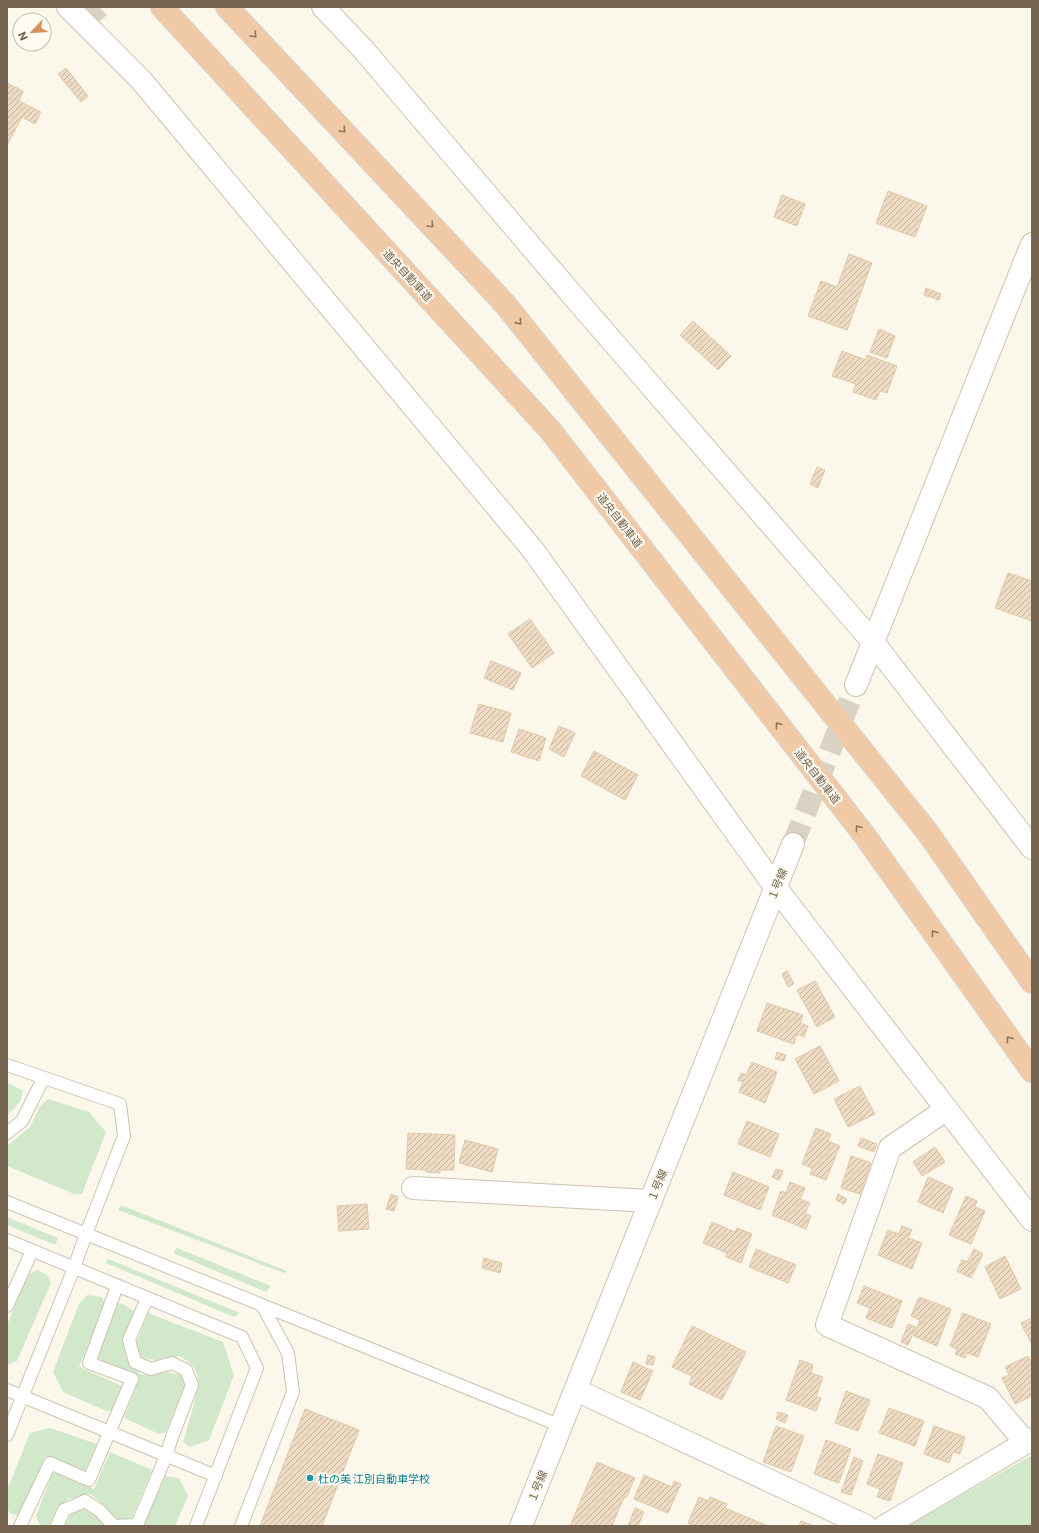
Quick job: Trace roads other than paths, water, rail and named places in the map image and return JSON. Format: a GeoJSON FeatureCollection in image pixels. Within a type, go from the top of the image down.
{"type":"FeatureCollection","features":[{"type":"Feature","properties":{"kind":"highway","name":"道央自動車道"},"geometry":{"type":"LineString","coordinates":[[162,7],[550,430],[864,836],[1032,1071]]}},
{"type":"Feature","properties":{"kind":"highway"},"geometry":{"type":"LineString","coordinates":[[227,7],[505,304],[928,833],[1032,982]]}},
{"type":"Feature","properties":{"kind":"street"},"geometry":{"type":"LineString","coordinates":[[68,7],[141,80],[533,550],[776,888],[1032,1220]]}},
{"type":"Feature","properties":{"kind":"street"},"geometry":{"type":"LineString","coordinates":[[323,7],[362,48],[574,297],[874,642],[1032,848]]}},
{"type":"Feature","properties":{"kind":"street"},"geometry":{"type":"LineString","coordinates":[[856,686],[1032,244]]}},
{"type":"Feature","properties":{"kind":"street","name":"１号線"},"geometry":{"type":"LineString","coordinates":[[521,1526],[793,844]]}},
{"type":"Feature","properties":{"kind":"street"},"geometry":{"type":"LineString","coordinates":[[885,1526],[1029,1441],[988,1398],[826,1325],[890,1148],[947,1109]]}},
{"type":"Feature","properties":{"kind":"street"},"geometry":{"type":"LineString","coordinates":[[413,1188],[651,1200]]}},
{"type":"Feature","properties":{"kind":"street"},"geometry":{"type":"LineString","coordinates":[[576,1390],[866,1526]]}},
{"type":"Feature","properties":{"kind":"lane"},"geometry":{"type":"LineString","coordinates":[[7,1065],[43,1079],[120,1104],[124,1136],[74,1268],[7,1435]]}},
{"type":"Feature","properties":{"kind":"lane"},"geometry":{"type":"LineString","coordinates":[[7,1133],[22,1121],[43,1079]]}},
{"type":"Feature","properties":{"kind":"lane"},"geometry":{"type":"LineString","coordinates":[[7,1202],[562,1426]]}},
{"type":"Feature","properties":{"kind":"lane"},"geometry":{"type":"LineString","coordinates":[[7,1240],[32,1252],[242,1337],[257,1368],[196,1526]]}},
{"type":"Feature","properties":{"kind":"lane"},"geometry":{"type":"LineString","coordinates":[[7,1306],[32,1252]]}},
{"type":"Feature","properties":{"kind":"lane"},"geometry":{"type":"LineString","coordinates":[[20,1526],[50,1463],[89,1480],[132,1379],[89,1363],[117,1286]]}},
{"type":"Feature","properties":{"kind":"lane"},"geometry":{"type":"LineString","coordinates":[[57,1526],[64,1510],[85,1501],[100,1511],[114,1526],[137,1525],[166,1456],[172,1436],[192,1385],[186,1370],[172,1363],[151,1369],[135,1362],[129,1340],[147,1298]]}},
{"type":"Feature","properties":{"kind":"lane"},"geometry":{"type":"LineString","coordinates":[[241,1526],[292,1392],[288,1353],[262,1305]]}},
{"type":"Feature","properties":{"kind":"lane"},"geometry":{"type":"LineString","coordinates":[[7,1390],[216,1476]]}},
{"type":"Feature","properties":{"kind":"tunnel"},"geometry":{"type":"LineString","coordinates":[[84,22],[99,7]]}},
{"type":"Feature","properties":{"kind":"tunnel"},"geometry":{"type":"LineString","coordinates":[[793,844],[856,685]]}},
{"type":"Feature","properties":{"kind":"place","name":"杜の美 江別自動車学校"},"geometry":{"type":"Point","coordinates":[310,1478]}}]}
